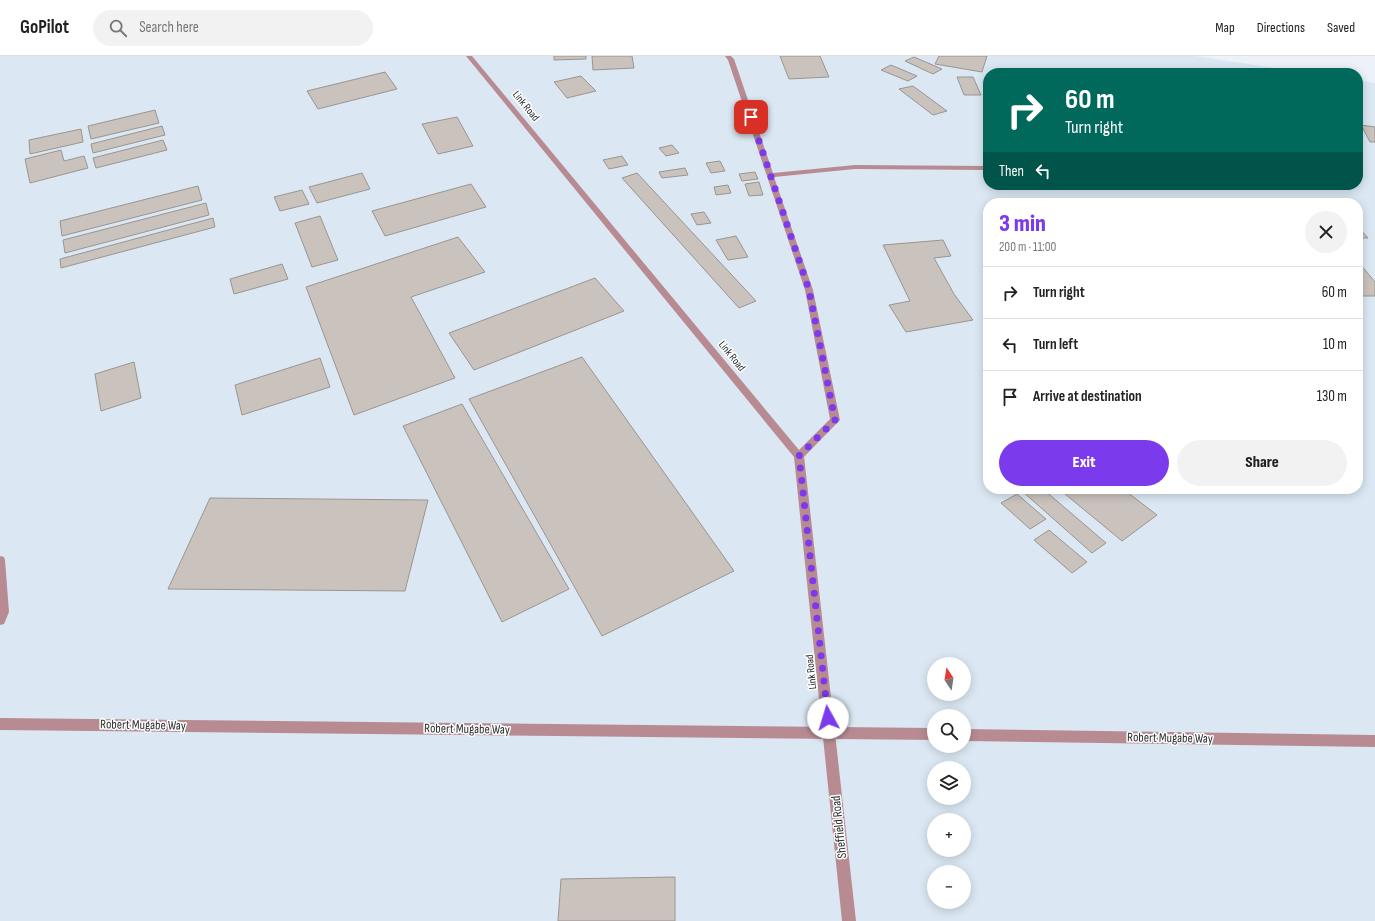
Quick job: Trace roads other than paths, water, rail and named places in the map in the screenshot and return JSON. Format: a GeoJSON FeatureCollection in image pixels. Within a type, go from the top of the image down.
{"type":"FeatureCollection","features":[{"type":"Feature","properties":{"kind":"street","name":"Link Road"},"geometry":{"type":"LineString","coordinates":[[469,56],[799,456],[830,733]]}},
{"type":"Feature","properties":{"kind":"street"},"geometry":{"type":"LineString","coordinates":[[728,56],[731,59],[809,290],[835,420],[799,456]]}},
{"type":"Feature","properties":{"kind":"street"},"geometry":{"type":"LineString","coordinates":[[770,175],[855,167],[983,168]]}},
{"type":"Feature","properties":{"kind":"street"},"geometry":{"type":"LineString","coordinates":[[0,560],[3,612],[0,620]]}},
{"type":"Feature","properties":{"kind":"street","name":"Robert Mugabe Way"},"geometry":{"type":"LineString","coordinates":[[0,724],[927,734]]}},
{"type":"Feature","properties":{"kind":"street","name":"Sheffield Road"},"geometry":{"type":"LineString","coordinates":[[830,733],[849,921]]}},
{"type":"Feature","properties":{"kind":"street","name":"Robert Mugabe Way"},"geometry":{"type":"LineString","coordinates":[[971,735],[1375,741]]}}]}
